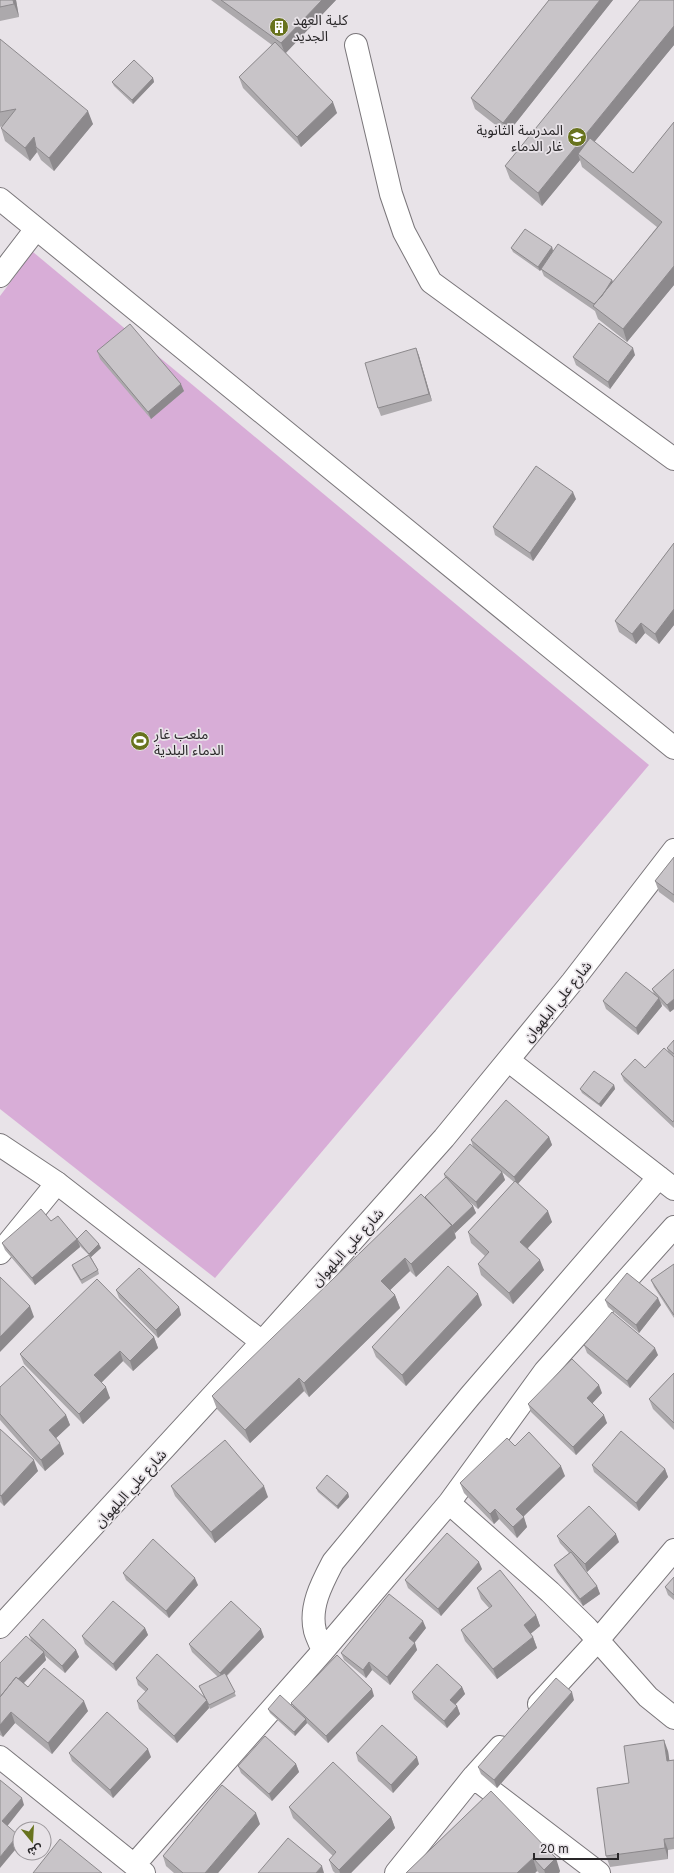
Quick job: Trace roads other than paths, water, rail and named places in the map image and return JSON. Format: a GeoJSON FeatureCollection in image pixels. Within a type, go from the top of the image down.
{"type":"FeatureCollection","features":[{"type":"Feature","properties":{"kind":"street"},"geometry":{"type":"LineString","coordinates":[[356,45],[391,194],[404,232],[431,282],[674,459]]}},
{"type":"Feature","properties":{"kind":"street"},"geometry":{"type":"LineString","coordinates":[[0,199],[674,748]]}},
{"type":"Feature","properties":{"kind":"street"},"geometry":{"type":"LineString","coordinates":[[0,276],[36,229]]}},
{"type":"Feature","properties":{"kind":"street","name":"شارع علي البلهوان"},"geometry":{"type":"LineString","coordinates":[[0,1627],[262,1342],[444,1138],[509,1061],[674,850]]}},
{"type":"Feature","properties":{"kind":"street"},"geometry":{"type":"LineString","coordinates":[[323,1652],[315,1631],[314,1618],[320,1586],[333,1562],[470,1396],[666,1183],[509,1061]]}},
{"type":"Feature","properties":{"kind":"street"},"geometry":{"type":"LineString","coordinates":[[0,1145],[57,1183],[262,1342]]}},
{"type":"Feature","properties":{"kind":"street"},"geometry":{"type":"LineString","coordinates":[[0,1253],[57,1183]]}},
{"type":"Feature","properties":{"kind":"street"},"geometry":{"type":"LineString","coordinates":[[0,1757],[139,1869],[449,1503],[545,1371],[674,1227]]}},
{"type":"Feature","properties":{"kind":"street"},"geometry":{"type":"LineString","coordinates":[[449,1503],[550,1592],[598,1640],[648,1697],[674,1718]]}},
{"type":"Feature","properties":{"kind":"street"},"geometry":{"type":"LineString","coordinates":[[396,1873],[473,1777],[598,1640],[674,1550]]}},
{"type":"Feature","properties":{"kind":"street"},"geometry":{"type":"LineString","coordinates":[[473,1777],[599,1873]]}},
{"type":"Feature","properties":{"kind":"place","name":"كلية العهد الجديد"},"geometry":{"type":"Point","coordinates":[279,27]}},
{"type":"Feature","properties":{"kind":"place","name":"المدرسة الثانوية غار الدماء"},"geometry":{"type":"Point","coordinates":[577,137]}},
{"type":"Feature","properties":{"kind":"place","name":"ملعب غار الدماء البلدية"},"geometry":{"type":"Point","coordinates":[140,741]}}]}
